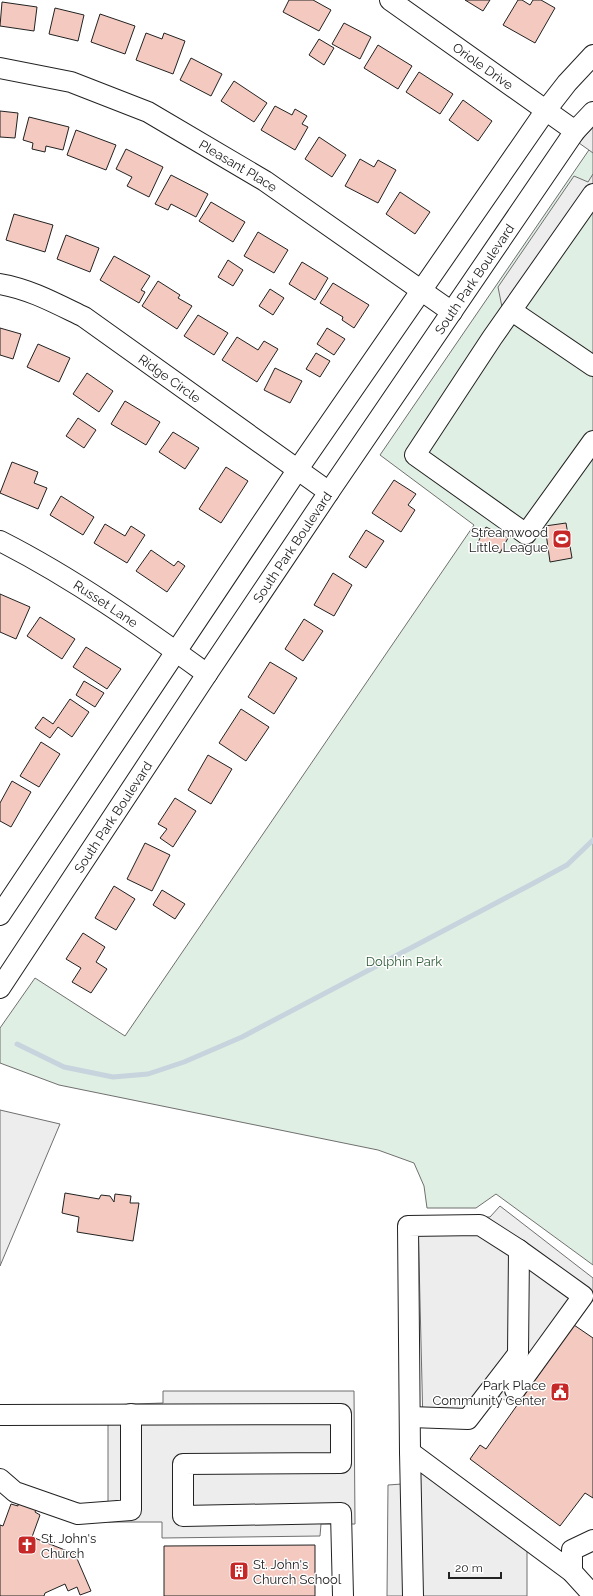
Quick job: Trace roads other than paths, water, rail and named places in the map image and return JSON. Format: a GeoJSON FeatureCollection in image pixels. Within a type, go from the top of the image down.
{"type":"FeatureCollection","features":[{"type":"Feature","properties":{"kind":"street","name":"Oriole Drive"},"geometry":{"type":"LineString","coordinates":[[390,0],[575,131]]}},
{"type":"Feature","properties":{"kind":"street"},"geometry":{"type":"LineString","coordinates":[[0,915],[176,651],[421,290],[546,110],[567,83],[593,55]]}},
{"type":"Feature","properties":{"kind":"street","name":"Pleasant Place"},"geometry":{"type":"LineString","coordinates":[[0,68],[71,82],[148,112],[265,181],[452,312]]}},
{"type":"Feature","properties":{"kind":"street","name":"South Park Boulevard"},"geometry":{"type":"LineString","coordinates":[[0,988],[329,492],[575,131],[593,112]]}},
{"type":"Feature","properties":{"kind":"street"},"geometry":{"type":"LineString","coordinates":[[593,194],[492,338],[415,455],[526,534],[593,441]]}},
{"type":"Feature","properties":{"kind":"street","name":"Ridge Circle"},"geometry":{"type":"LineString","coordinates":[[0,284],[47,299],[84,317],[329,492]]}},
{"type":"Feature","properties":{"kind":"street"},"geometry":{"type":"LineString","coordinates":[[512,311],[593,366]]}},
{"type":"Feature","properties":{"kind":"street","name":"Russet Lane"},"geometry":{"type":"LineString","coordinates":[[0,541],[36,560],[176,651],[207,674]]}},
{"type":"Feature","properties":{"kind":"street"},"geometry":{"type":"LineString","coordinates":[[413,1596],[408,1226],[480,1225],[519,1250],[583,1296],[515,1390]]}},
{"type":"Feature","properties":{"kind":"street"},"geometry":{"type":"LineString","coordinates":[[410,1417],[468,1419],[518,1354],[519,1250]]}},
{"type":"Feature","properties":{"kind":"street"},"geometry":{"type":"LineString","coordinates":[[0,1414],[341,1414],[341,1463],[183,1464],[183,1516],[342,1513],[343,1596]]}},
{"type":"Feature","properties":{"kind":"street"},"geometry":{"type":"LineString","coordinates":[[0,1479],[15,1492],[78,1514],[131,1510],[131,1414]]}},
{"type":"Feature","properties":{"kind":"street"},"geometry":{"type":"LineString","coordinates":[[410,1452],[572,1572],[590,1593],[593,1594]]}},
{"type":"Feature","properties":{"kind":"street"},"geometry":{"type":"LineString","coordinates":[[572,1572],[572,1550],[593,1540]]}},
{"type":"Feature","properties":{"kind":"waterway"},"geometry":{"type":"LineString","coordinates":[[17,1044],[64,1067],[113,1077],[148,1074],[184,1062],[242,1037],[532,884],[567,865],[593,840]]}},
{"type":"Feature","properties":{"kind":"place","name":"Streamwood Little League"},"geometry":{"type":"Point","coordinates":[562,539]}},
{"type":"Feature","properties":{"kind":"place","name":"Park Place Community Center"},"geometry":{"type":"Point","coordinates":[560,1392]}},
{"type":"Feature","properties":{"kind":"place","name":"St. John's Church"},"geometry":{"type":"Point","coordinates":[27,1545]}},
{"type":"Feature","properties":{"kind":"place","name":"St. John's Church School"},"geometry":{"type":"Point","coordinates":[239,1571]}},
{"type":"Feature","properties":{"kind":"park label","name":"Dolphin Park"},"geometry":{"type":"Point","coordinates":[404,961]}}]}
